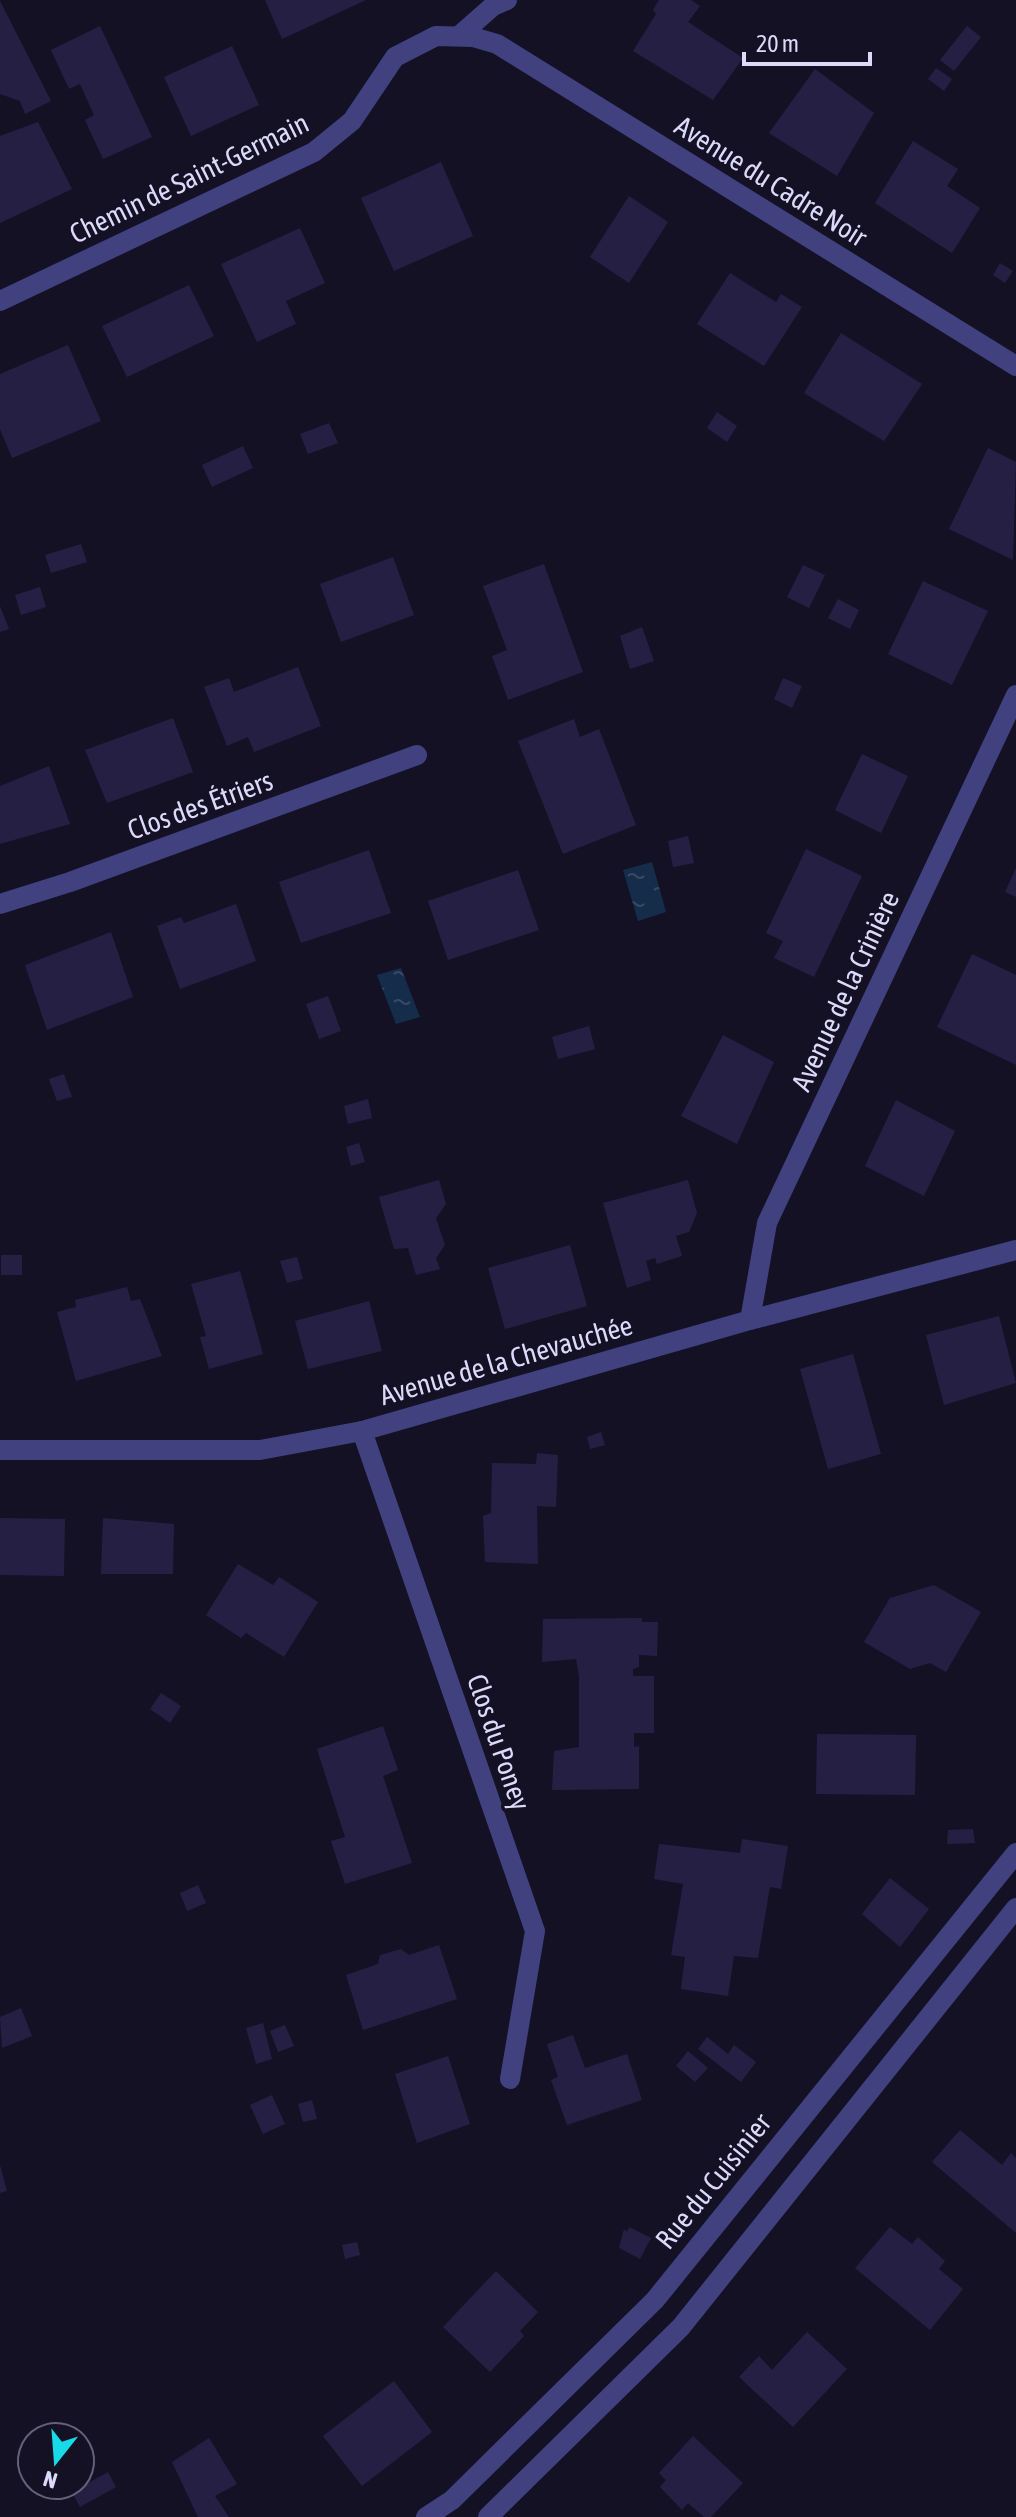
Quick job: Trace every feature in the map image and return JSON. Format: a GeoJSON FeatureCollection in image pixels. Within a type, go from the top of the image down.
{"type":"FeatureCollection","features":[{"type":"Feature","properties":{"kind":"street","name":"Chemin de Saint-Germain"},"geometry":{"type":"LineString","coordinates":[[459,36],[493,6],[507,0]]}},
{"type":"Feature","properties":{"kind":"street","name":"Chemin de Saint-Germain"},"geometry":{"type":"LineString","coordinates":[[0,301],[314,152],[352,121],[395,57],[436,36],[459,36],[497,44]]}},
{"type":"Feature","properties":{"kind":"street","name":"Avenue du Cadre Noir"},"geometry":{"type":"LineString","coordinates":[[497,44],[1016,366]]}},
{"type":"Feature","properties":{"kind":"street","name":"Avenue de la Crinière"},"geometry":{"type":"LineString","coordinates":[[750,1320],[767,1223],[1016,695]]}},
{"type":"Feature","properties":{"kind":"street","name":"Clos des Étriers"},"geometry":{"type":"LineString","coordinates":[[0,904],[70,882],[417,755]]}},
{"type":"Feature","properties":{"kind":"street","name":"Avenue de la Chevauchée"},"geometry":{"type":"LineString","coordinates":[[0,1450],[260,1450],[362,1431],[750,1320],[1016,1250]]}},
{"type":"Feature","properties":{"kind":"street","name":"Clos du Poney"},"geometry":{"type":"LineString","coordinates":[[362,1431],[535,1931],[510,2079]]}},
{"type":"Feature","properties":{"kind":"street","name":"Rue du Cuisinier"},"geometry":{"type":"LineString","coordinates":[[426,2517],[452,2500],[655,2300],[1016,1853]]}},
{"type":"Feature","properties":{"kind":"street"},"geometry":{"type":"LineString","coordinates":[[488,2517],[681,2327],[1016,1908]]}},
{"type":"Feature","properties":{"kind":"water"},"geometry":{"type":"Polygon","coordinates":[[[652,862],[666,912],[638,921],[623,870],[652,862]]]}},
{"type":"Feature","properties":{"kind":"water"},"geometry":{"type":"Polygon","coordinates":[[[401,968],[420,1017],[396,1024],[377,975],[401,968]]]}},
{"type":"Feature","properties":{"kind":"building"},"geometry":{"type":"Polygon","coordinates":[[[265,0],[366,0],[282,39],[265,0]]]}},
{"type":"Feature","properties":{"kind":"building"},"geometry":{"type":"Polygon","coordinates":[[[659,0],[691,0],[700,6],[688,22],[743,58],[713,100],[633,51],[656,14],[653,10],[659,0]]]}},
{"type":"Feature","properties":{"kind":"building"},"geometry":{"type":"Polygon","coordinates":[[[0,1],[51,101],[25,114],[20,101],[0,94],[0,1]]]}},
{"type":"Feature","properties":{"kind":"building"},"geometry":{"type":"Polygon","coordinates":[[[100,26],[152,137],[103,159],[85,120],[94,115],[80,84],[69,89],[51,50],[100,26]]]}},
{"type":"Feature","properties":{"kind":"building"},"geometry":{"type":"Polygon","coordinates":[[[967,26],[981,37],[954,71],[940,60],[967,26]]]}},
{"type":"Feature","properties":{"kind":"building"},"geometry":{"type":"Polygon","coordinates":[[[232,46],[259,105],[191,136],[164,77],[232,46]]]}},
{"type":"Feature","properties":{"kind":"building"},"geometry":{"type":"Polygon","coordinates":[[[936,68],[952,79],[944,91],[928,79],[936,68]]]}},
{"type":"Feature","properties":{"kind":"building"},"geometry":{"type":"Polygon","coordinates":[[[815,69],[874,113],[837,176],[769,133],[815,69]]]}},
{"type":"Feature","properties":{"kind":"building"},"geometry":{"type":"Polygon","coordinates":[[[38,122],[72,189],[0,223],[0,136],[38,122]]]}},
{"type":"Feature","properties":{"kind":"building"},"geometry":{"type":"Polygon","coordinates":[[[913,141],[958,169],[947,186],[980,208],[952,253],[875,203],[913,141]]]}},
{"type":"Feature","properties":{"kind":"building"},"geometry":{"type":"Polygon","coordinates":[[[441,162],[473,236],[394,271],[361,198],[441,162]]]}},
{"type":"Feature","properties":{"kind":"building"},"geometry":{"type":"Polygon","coordinates":[[[629,196],[668,222],[629,283],[590,257],[629,196]]]}},
{"type":"Feature","properties":{"kind":"building"},"geometry":{"type":"Polygon","coordinates":[[[300,228],[325,283],[286,301],[296,324],[257,342],[221,264],[300,228]]]}},
{"type":"Feature","properties":{"kind":"building"},"geometry":{"type":"Polygon","coordinates":[[[1000,263],[1013,271],[1005,283],[993,275],[1000,263]]]}},
{"type":"Feature","properties":{"kind":"building"},"geometry":{"type":"Polygon","coordinates":[[[730,273],[776,302],[781,294],[802,307],[764,366],[697,324],[730,273]]]}},
{"type":"Feature","properties":{"kind":"building"},"geometry":{"type":"Polygon","coordinates":[[[189,285],[214,336],[127,377],[102,326],[189,285]]]}},
{"type":"Feature","properties":{"kind":"building"},"geometry":{"type":"Polygon","coordinates":[[[841,333],[922,384],[884,441],[804,393],[841,333]]]}},
{"type":"Feature","properties":{"kind":"building"},"geometry":{"type":"Polygon","coordinates":[[[68,345],[101,421],[12,458],[0,429],[0,374],[68,345]]]}},
{"type":"Feature","properties":{"kind":"building"},"geometry":{"type":"Polygon","coordinates":[[[717,412],[737,426],[727,442],[707,428],[717,412]]]}},
{"type":"Feature","properties":{"kind":"building"},"geometry":{"type":"Polygon","coordinates":[[[329,423],[338,443],[308,454],[300,434],[329,423]]]}},
{"type":"Feature","properties":{"kind":"building"},"geometry":{"type":"Polygon","coordinates":[[[243,446],[253,468],[212,487],[202,465],[243,446]]]}},
{"type":"Feature","properties":{"kind":"building"},"geometry":{"type":"Polygon","coordinates":[[[988,448],[1016,462],[1013,560],[949,529],[988,448]]]}},
{"type":"Feature","properties":{"kind":"building"},"geometry":{"type":"Polygon","coordinates":[[[81,544],[87,562],[51,573],[45,555],[81,544]]]}},
{"type":"Feature","properties":{"kind":"building"},"geometry":{"type":"Polygon","coordinates":[[[393,557],[414,615],[341,642],[320,584],[393,557]]]}},
{"type":"Feature","properties":{"kind":"building"},"geometry":{"type":"Polygon","coordinates":[[[544,564],[583,672],[508,700],[492,656],[507,650],[483,586],[544,564]]]}},
{"type":"Feature","properties":{"kind":"building"},"geometry":{"type":"Polygon","coordinates":[[[803,565],[825,575],[809,608],[787,597],[803,565]]]}},
{"type":"Feature","properties":{"kind":"building"},"geometry":{"type":"Polygon","coordinates":[[[923,581],[988,611],[952,685],[888,654],[923,581]]]}},
{"type":"Feature","properties":{"kind":"building"},"geometry":{"type":"Polygon","coordinates":[[[40,587],[46,607],[21,615],[15,595],[40,587]]]}},
{"type":"Feature","properties":{"kind":"building"},"geometry":{"type":"Polygon","coordinates":[[[838,599],[859,610],[850,629],[828,618],[838,599]]]}},
{"type":"Feature","properties":{"kind":"building"},"geometry":{"type":"Polygon","coordinates":[[[0,606],[9,629],[0,632],[0,606]]]}},
{"type":"Feature","properties":{"kind":"building"},"geometry":{"type":"Polygon","coordinates":[[[642,627],[654,661],[630,669],[620,636],[642,627]]]}},
{"type":"Feature","properties":{"kind":"building"},"geometry":{"type":"Polygon","coordinates":[[[298,667],[321,726],[254,752],[248,737],[227,746],[204,687],[229,678],[234,692],[298,667]]]}},
{"type":"Feature","properties":{"kind":"building"},"geometry":{"type":"Polygon","coordinates":[[[783,678],[802,686],[792,708],[774,699],[783,678]]]}},
{"type":"Feature","properties":{"kind":"building"},"geometry":{"type":"Polygon","coordinates":[[[173,718],[193,772],[107,803],[85,750],[173,718]]]}},
{"type":"Feature","properties":{"kind":"building"},"geometry":{"type":"Polygon","coordinates":[[[574,719],[580,737],[599,729],[636,825],[563,854],[518,741],[574,719]]]}},
{"type":"Feature","properties":{"kind":"building"},"geometry":{"type":"Polygon","coordinates":[[[862,754],[908,776],[881,833],[835,810],[862,754]]]}},
{"type":"Feature","properties":{"kind":"building"},"geometry":{"type":"Polygon","coordinates":[[[49,766],[70,824],[0,844],[0,786],[49,766]]]}},
{"type":"Feature","properties":{"kind":"building"},"geometry":{"type":"Polygon","coordinates":[[[688,836],[694,863],[673,867],[668,841],[688,836]]]}},
{"type":"Feature","properties":{"kind":"building"},"geometry":{"type":"Polygon","coordinates":[[[806,849],[862,876],[814,977],[774,958],[783,941],[766,933],[806,849]]]}},
{"type":"Feature","properties":{"kind":"building"},"geometry":{"type":"Polygon","coordinates":[[[369,850],[391,913],[301,943],[279,882],[369,850]]]}},
{"type":"Feature","properties":{"kind":"building"},"geometry":{"type":"Polygon","coordinates":[[[1016,868],[1016,897],[1005,892],[1016,868]]]}},
{"type":"Feature","properties":{"kind":"building"},"geometry":{"type":"Polygon","coordinates":[[[518,870],[539,930],[448,960],[428,901],[518,870]]]}},
{"type":"Feature","properties":{"kind":"building"},"geometry":{"type":"Polygon","coordinates":[[[236,904],[256,961],[180,989],[157,926],[181,917],[184,923],[236,904]]]}},
{"type":"Feature","properties":{"kind":"building"},"geometry":{"type":"Polygon","coordinates":[[[111,932],[133,997],[47,1030],[25,965],[111,932]]]}},
{"type":"Feature","properties":{"kind":"building"},"geometry":{"type":"Polygon","coordinates":[[[972,954],[1016,975],[1016,1065],[937,1027],[972,954]]]}},
{"type":"Feature","properties":{"kind":"building"},"geometry":{"type":"Polygon","coordinates":[[[328,996],[341,1031],[319,1039],[306,1004],[328,996]]]}},
{"type":"Feature","properties":{"kind":"building"},"geometry":{"type":"Polygon","coordinates":[[[589,1026],[595,1049],[558,1059],[552,1037],[589,1026]]]}},
{"type":"Feature","properties":{"kind":"building"},"geometry":{"type":"Polygon","coordinates":[[[723,1035],[774,1062],[737,1144],[681,1116],[723,1035]]]}},
{"type":"Feature","properties":{"kind":"building"},"geometry":{"type":"Polygon","coordinates":[[[64,1074],[72,1097],[57,1101],[49,1079],[64,1074]]]}},
{"type":"Feature","properties":{"kind":"building"},"geometry":{"type":"Polygon","coordinates":[[[368,1099],[372,1118],[348,1124],[344,1106],[368,1099]]]}},
{"type":"Feature","properties":{"kind":"building"},"geometry":{"type":"Polygon","coordinates":[[[896,1100],[955,1131],[924,1196],[865,1166],[896,1100]]]}},
{"type":"Feature","properties":{"kind":"building"},"geometry":{"type":"Polygon","coordinates":[[[359,1143],[365,1162],[351,1166],[346,1147],[359,1143]]]}},
{"type":"Feature","properties":{"kind":"building"},"geometry":{"type":"Polygon","coordinates":[[[439,1180],[446,1204],[436,1218],[445,1245],[436,1258],[440,1269],[416,1275],[408,1248],[394,1249],[379,1197],[439,1180]]]}},
{"type":"Feature","properties":{"kind":"building"},"geometry":{"type":"Polygon","coordinates":[[[688,1180],[697,1213],[689,1232],[676,1236],[682,1256],[657,1264],[655,1258],[646,1261],[651,1280],[627,1288],[603,1203],[688,1180]]]}},
{"type":"Feature","properties":{"kind":"building"},"geometry":{"type":"Polygon","coordinates":[[[570,1245],[587,1306],[505,1329],[488,1268],[570,1245]]]}},
{"type":"Feature","properties":{"kind":"building"},"geometry":{"type":"Polygon","coordinates":[[[1,1255],[22,1255],[22,1275],[1,1275],[1,1255]]]}},
{"type":"Feature","properties":{"kind":"building"},"geometry":{"type":"Polygon","coordinates":[[[297,1257],[303,1279],[287,1283],[280,1261],[297,1257]]]}},
{"type":"Feature","properties":{"kind":"building"},"geometry":{"type":"Polygon","coordinates":[[[240,1271],[263,1354],[209,1369],[200,1337],[206,1336],[191,1284],[240,1271]]]}},
{"type":"Feature","properties":{"kind":"building"},"geometry":{"type":"Polygon","coordinates":[[[127,1287],[131,1301],[140,1299],[162,1356],[76,1381],[57,1312],[76,1307],[75,1300],[127,1287]]]}},
{"type":"Feature","properties":{"kind":"building"},"geometry":{"type":"Polygon","coordinates":[[[369,1301],[382,1351],[308,1369],[295,1321],[369,1301]]]}},
{"type":"Feature","properties":{"kind":"building"},"geometry":{"type":"Polygon","coordinates":[[[999,1316],[1016,1383],[944,1405],[926,1335],[999,1316]]]}},
{"type":"Feature","properties":{"kind":"building"},"geometry":{"type":"Polygon","coordinates":[[[853,1354],[881,1454],[828,1469],[800,1369],[853,1354]]]}},
{"type":"Feature","properties":{"kind":"building"},"geometry":{"type":"Polygon","coordinates":[[[601,1432],[605,1445],[590,1449],[587,1437],[601,1432]]]}},
{"type":"Feature","properties":{"kind":"building"},"geometry":{"type":"Polygon","coordinates":[[[537,1453],[558,1455],[556,1507],[537,1506],[538,1564],[485,1562],[483,1516],[491,1513],[492,1463],[536,1464],[537,1453]]]}},
{"type":"Feature","properties":{"kind":"building"},"geometry":{"type":"Polygon","coordinates":[[[0,1518],[65,1519],[64,1576],[0,1575],[0,1518]]]}},
{"type":"Feature","properties":{"kind":"building"},"geometry":{"type":"Polygon","coordinates":[[[103,1518],[174,1524],[173,1574],[101,1574],[103,1518]]]}},
{"type":"Feature","properties":{"kind":"building"},"geometry":{"type":"Polygon","coordinates":[[[238,1564],[273,1585],[279,1577],[318,1602],[284,1657],[246,1633],[241,1638],[206,1615],[238,1564]]]}},
{"type":"Feature","properties":{"kind":"building"},"geometry":{"type":"Polygon","coordinates":[[[934,1585],[981,1612],[946,1672],[930,1663],[910,1669],[864,1642],[890,1598],[934,1585]]]}},
{"type":"Feature","properties":{"kind":"building"},"geometry":{"type":"Polygon","coordinates":[[[642,1618],[642,1622],[658,1622],[657,1656],[639,1655],[639,1667],[633,1669],[633,1676],[654,1676],[654,1733],[634,1733],[634,1747],[639,1746],[639,1789],[552,1790],[554,1751],[579,1747],[579,1676],[576,1659],[542,1662],[543,1619],[642,1618]]]}},
{"type":"Feature","properties":{"kind":"building"},"geometry":{"type":"Polygon","coordinates":[[[161,1693],[181,1706],[170,1723],[150,1709],[161,1693]]]}},
{"type":"Feature","properties":{"kind":"building"},"geometry":{"type":"Polygon","coordinates":[[[383,1726],[398,1770],[383,1776],[412,1863],[345,1884],[331,1841],[345,1837],[317,1749],[383,1726]]]}},
{"type":"Feature","properties":{"kind":"building"},"geometry":{"type":"Polygon","coordinates":[[[817,1734],[916,1735],[915,1795],[816,1794],[817,1734]]]}},
{"type":"Feature","properties":{"kind":"building"},"geometry":{"type":"Polygon","coordinates":[[[973,1829],[975,1843],[947,1844],[948,1830],[973,1829]]]}},
{"type":"Feature","properties":{"kind":"building"},"geometry":{"type":"Polygon","coordinates":[[[742,1839],[788,1846],[781,1889],[770,1887],[758,1958],[734,1956],[728,1996],[681,1989],[685,1957],[671,1955],[683,1884],[654,1879],[659,1844],[740,1853],[742,1839]]]}},
{"type":"Feature","properties":{"kind":"building"},"geometry":{"type":"Polygon","coordinates":[[[890,1878],[929,1909],[900,1947],[862,1914],[890,1878]]]}},
{"type":"Feature","properties":{"kind":"building"},"geometry":{"type":"Polygon","coordinates":[[[198,1885],[206,1903],[187,1911],[180,1893],[198,1885]]]}},
{"type":"Feature","properties":{"kind":"building"},"geometry":{"type":"Polygon","coordinates":[[[439,1945],[457,1999],[363,2030],[346,1975],[378,1964],[380,1955],[401,1949],[409,1955],[439,1945]]]}},
{"type":"Feature","properties":{"kind":"building"},"geometry":{"type":"Polygon","coordinates":[[[21,2008],[32,2036],[2,2048],[0,2017],[21,2008]]]}},
{"type":"Feature","properties":{"kind":"building"},"geometry":{"type":"Polygon","coordinates":[[[263,2023],[272,2059],[256,2064],[246,2028],[263,2023]]]}},
{"type":"Feature","properties":{"kind":"building"},"geometry":{"type":"Polygon","coordinates":[[[285,2025],[294,2046],[278,2052],[270,2031],[285,2025]]]}},
{"type":"Feature","properties":{"kind":"building"},"geometry":{"type":"Polygon","coordinates":[[[573,2035],[585,2068],[627,2054],[642,2100],[567,2125],[551,2080],[558,2077],[547,2044],[573,2035]]]}},
{"type":"Feature","properties":{"kind":"building"},"geometry":{"type":"Polygon","coordinates":[[[707,2037],[728,2054],[734,2045],[756,2062],[741,2082],[698,2049],[707,2037]]]}},
{"type":"Feature","properties":{"kind":"building"},"geometry":{"type":"Polygon","coordinates":[[[688,2051],[708,2068],[695,2082],[676,2066],[688,2051]]]}},
{"type":"Feature","properties":{"kind":"building"},"geometry":{"type":"Polygon","coordinates":[[[448,2056],[470,2124],[417,2143],[395,2074],[448,2056]]]}},
{"type":"Feature","properties":{"kind":"building"},"geometry":{"type":"Polygon","coordinates":[[[272,2095],[285,2124],[263,2134],[250,2105],[272,2095]]]}},
{"type":"Feature","properties":{"kind":"building"},"geometry":{"type":"Polygon","coordinates":[[[312,2100],[317,2119],[303,2122],[298,2104],[312,2100]]]}},
{"type":"Feature","properties":{"kind":"building"},"geometry":{"type":"Polygon","coordinates":[[[960,2130],[1002,2165],[1011,2153],[1016,2158],[1016,2233],[932,2162],[960,2130]]]}},
{"type":"Feature","properties":{"kind":"building"},"geometry":{"type":"Polygon","coordinates":[[[0,2165],[7,2191],[0,2193],[0,2165]]]}},
{"type":"Feature","properties":{"kind":"building"},"geometry":{"type":"Polygon","coordinates":[[[629,2227],[651,2238],[640,2259],[619,2248],[624,2229],[627,2232],[629,2227]]]}},
{"type":"Feature","properties":{"kind":"building"},"geometry":{"type":"Polygon","coordinates":[[[890,2227],[912,2244],[918,2237],[945,2261],[939,2269],[963,2289],[930,2330],[855,2268],[890,2227]]]}},
{"type":"Feature","properties":{"kind":"building"},"geometry":{"type":"Polygon","coordinates":[[[357,2242],[360,2255],[345,2259],[342,2245],[357,2242]]]}},
{"type":"Feature","properties":{"kind":"building"},"geometry":{"type":"Polygon","coordinates":[[[496,2271],[538,2312],[520,2331],[524,2336],[490,2372],[443,2327],[496,2271]]]}},
{"type":"Feature","properties":{"kind":"building"},"geometry":{"type":"Polygon","coordinates":[[[807,2332],[847,2369],[793,2427],[739,2377],[759,2356],[772,2370],[807,2332]]]}},
{"type":"Feature","properties":{"kind":"building"},"geometry":{"type":"Polygon","coordinates":[[[394,2381],[432,2432],[362,2486],[323,2436],[394,2381]]]}},
{"type":"Feature","properties":{"kind":"building"},"geometry":{"type":"Polygon","coordinates":[[[693,2436],[743,2483],[711,2517],[704,2517],[688,2503],[682,2510],[660,2487],[666,2480],[659,2473],[693,2436]]]}},
{"type":"Feature","properties":{"kind":"building"},"geometry":{"type":"Polygon","coordinates":[[[209,2438],[237,2484],[215,2496],[229,2517],[198,2517],[172,2462],[209,2438]]]}},
{"type":"Feature","properties":{"kind":"building"},"geometry":{"type":"Polygon","coordinates":[[[108,2472],[116,2487],[96,2498],[96,2479],[108,2472]]]}},
{"type":"Feature","properties":{"kind":"building"},"geometry":{"type":"Polygon","coordinates":[[[77,2501],[91,2501],[80,2507],[77,2501]]]}}]}
